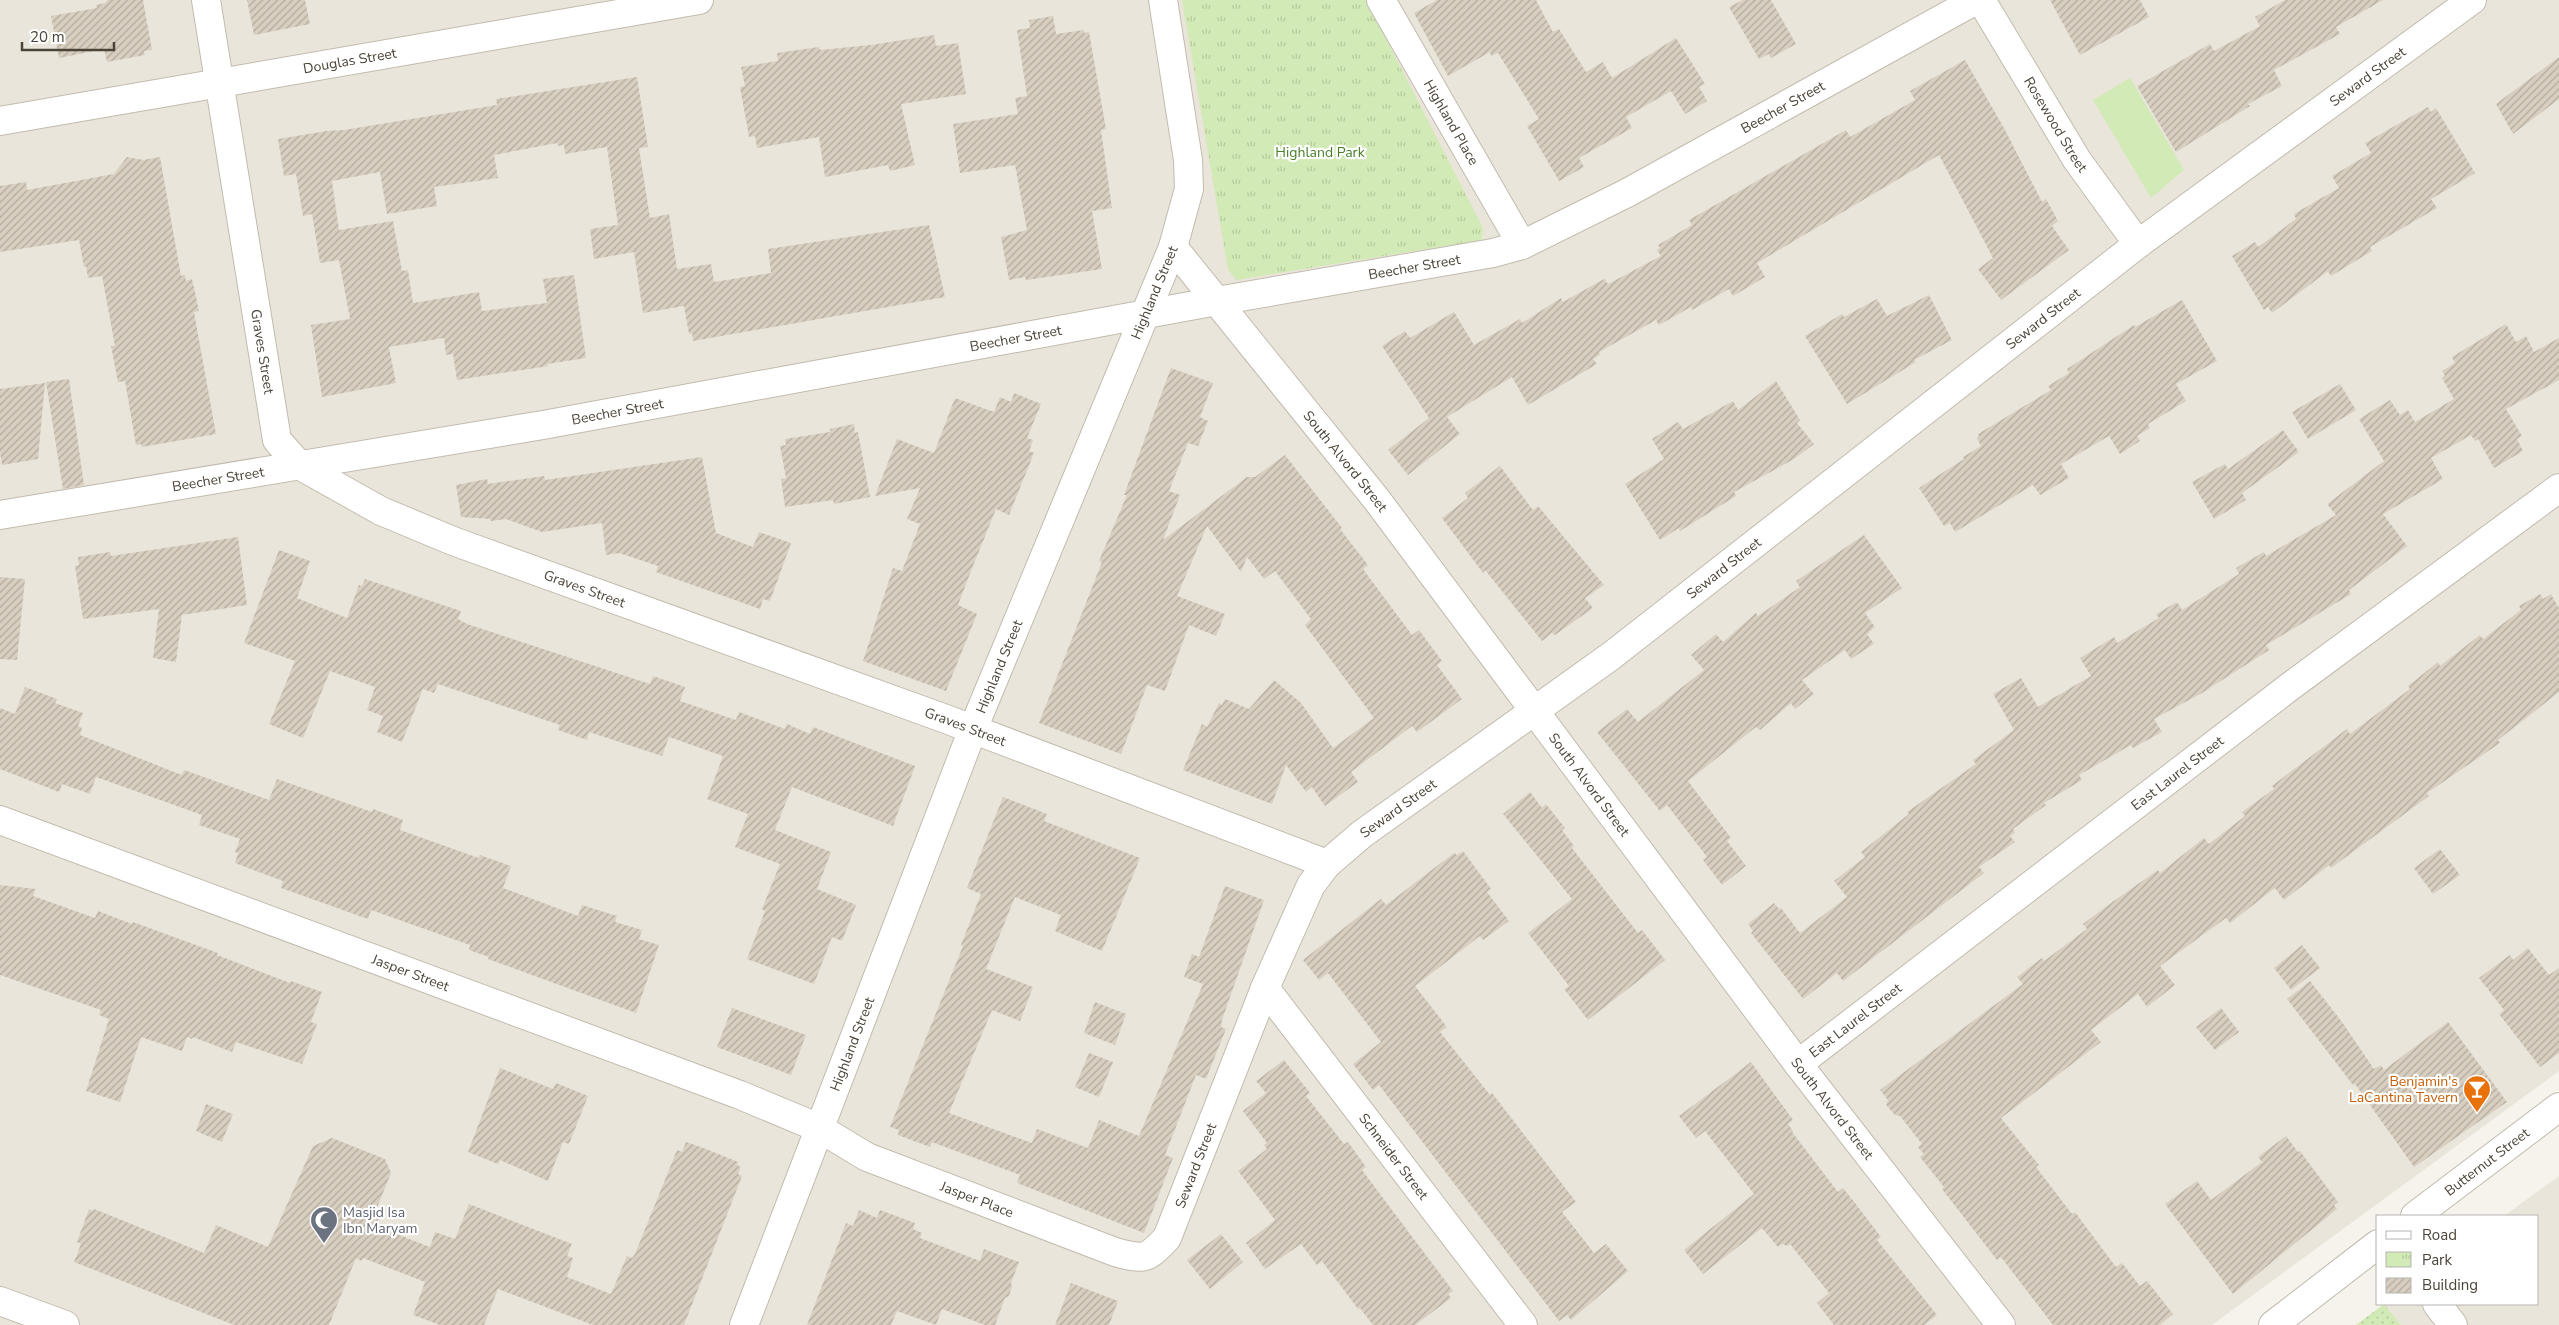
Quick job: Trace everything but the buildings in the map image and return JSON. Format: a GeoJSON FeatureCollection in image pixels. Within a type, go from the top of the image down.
{"type":"FeatureCollection","features":[{"type":"Feature","properties":{"kind":"street","name":"Graves Street"},"geometry":{"type":"LineString","coordinates":[[206,0],[277,440],[300,465],[381,511],[453,542],[973,729],[1327,864]]}},
{"type":"Feature","properties":{"kind":"street","name":"Douglas Street"},"geometry":{"type":"LineString","coordinates":[[0,121],[700,0]]}},
{"type":"Feature","properties":{"kind":"street","name":"Highland Street"},"geometry":{"type":"LineString","coordinates":[[744,1325],[973,729],[1173,247],[1189,189],[1188,170],[1163,0]]}},
{"type":"Feature","properties":{"kind":"street","name":"Highland Place"},"geometry":{"type":"LineString","coordinates":[[1380,0],[1522,245]]}},
{"type":"Feature","properties":{"kind":"street","name":"Beecher Street"},"geometry":{"type":"LineString","coordinates":[[0,515],[543,425],[1144,314],[1493,254],[1522,245],[1627,193],[1976,0]]}},
{"type":"Feature","properties":{"kind":"street","name":"Rosewood Street"},"geometry":{"type":"LineString","coordinates":[[1982,0],[2077,160],[2138,244]]}},
{"type":"Feature","properties":{"kind":"street","name":"Seward Street"},"geometry":{"type":"LineString","coordinates":[[1138,1258],[1148,1257],[1167,1238],[1265,988],[1312,884],[1327,864],[1362,834],[1611,656],[2138,244],[2472,0]]}},
{"type":"Feature","properties":{"kind":"street","name":"South Alvord Street"},"geometry":{"type":"LineString","coordinates":[[1173,247],[1377,500],[1798,1064],[2001,1325]]}},
{"type":"Feature","properties":{"kind":"street","name":"East Laurel Street"},"geometry":{"type":"LineString","coordinates":[[1798,1064],[2288,688],[2559,488]]}},
{"type":"Feature","properties":{"kind":"street","name":"Jasper Street"},"geometry":{"type":"LineString","coordinates":[[0,820],[740,1095],[819,1128]]}},
{"type":"Feature","properties":{"kind":"street","name":"Schneider Street"},"geometry":{"type":"LineString","coordinates":[[1265,988],[1523,1325]]}},
{"type":"Feature","properties":{"kind":"street","name":"Butternut Street"},"geometry":{"type":"LineString","coordinates":[[2416,1215],[2559,1108]]}},
{"type":"Feature","properties":{"kind":"street","name":"Jasper Place"},"geometry":{"type":"LineString","coordinates":[[819,1128],[867,1156],[1138,1258]]}},
{"type":"Feature","properties":{"kind":"street"},"geometry":{"type":"LineString","coordinates":[[2272,1325],[2376,1246]]}},
{"type":"Feature","properties":{"kind":"street"},"geometry":{"type":"LineString","coordinates":[[0,1301],[65,1325]]}},
{"type":"Feature","properties":{"kind":"street"},"geometry":{"type":"LineString","coordinates":[[2438,1305],[2453,1325]]}},
{"type":"Feature","properties":{"kind":"shaded area"},"geometry":{"type":"Polygon","coordinates":[[[0,0],[2559,0],[2559,1071],[2212,1325],[0,1325],[0,0]]]}},
{"type":"Feature","properties":{"kind":"shaded area"},"geometry":{"type":"Polygon","coordinates":[[[2559,1176],[2559,1325],[2401,1325],[2385,1305],[2539,1305],[2539,1215],[2505,1215],[2559,1176]]]}},
{"type":"Feature","properties":{"kind":"green space","name":"Highland Park"},"geometry":{"type":"Polygon","coordinates":[[[1182,0],[1366,0],[1483,228],[1482,240],[1237,280],[1228,270],[1182,0]]]}},
{"type":"Feature","properties":{"kind":"green space"},"geometry":{"type":"Polygon","coordinates":[[[2130,78],[2184,170],[2151,198],[2093,100],[2130,78]]]}},
{"type":"Feature","properties":{"kind":"green space"},"geometry":{"type":"Polygon","coordinates":[[[2385,1305],[2401,1325],[2356,1325],[2385,1305]]]}},
{"type":"Feature","properties":{"kind":"place","name":"Benjamin's LaCantina Tavern"},"geometry":{"type":"Point","coordinates":[2477,1113]}},
{"type":"Feature","properties":{"kind":"place","name":"Masjid Isa Ibn Maryam"},"geometry":{"type":"Point","coordinates":[324,1244]}}]}
